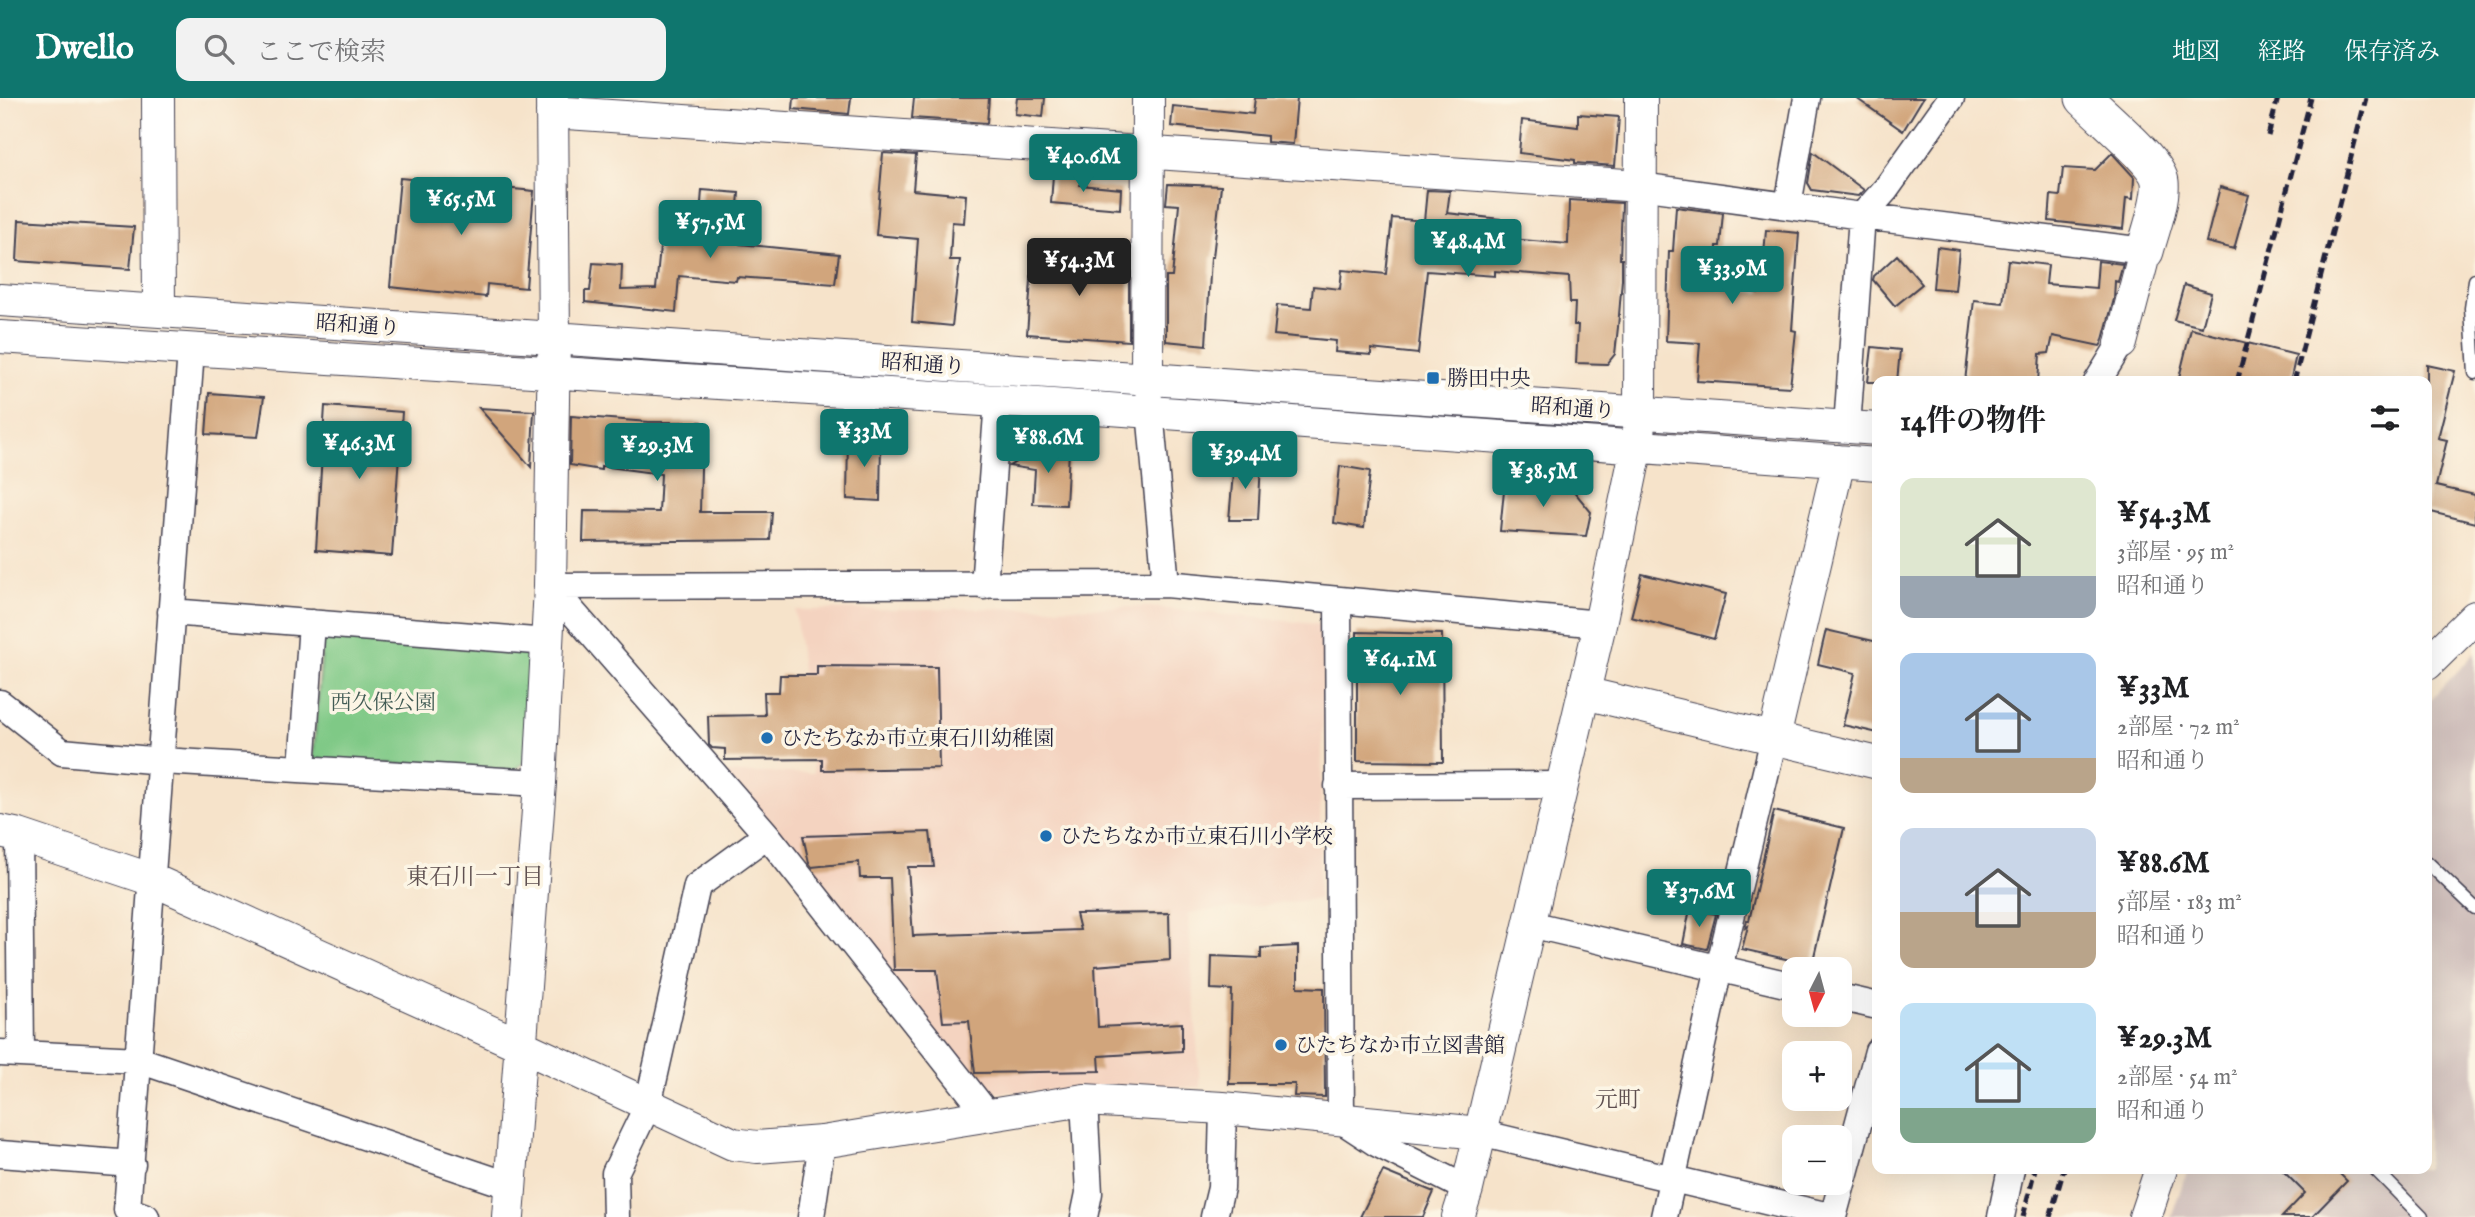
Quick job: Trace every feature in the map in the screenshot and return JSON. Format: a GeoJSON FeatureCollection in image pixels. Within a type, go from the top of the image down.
{"type":"FeatureCollection","features":[{"type":"Feature","properties":{"kind":"main road"},"geometry":{"type":"LineString","coordinates":[[2084,98],[2154,167],[2161,180],[2145,251]]}},
{"type":"Feature","properties":{"kind":"street"},"geometry":{"type":"LineString","coordinates":[[158,98],[159,310]]}},
{"type":"Feature","properties":{"kind":"street"},"geometry":{"type":"LineString","coordinates":[[1148,98],[1147,378],[1166,584]]}},
{"type":"Feature","properties":{"kind":"street"},"geometry":{"type":"LineString","coordinates":[[1341,1120],[1466,1207],[1480,1133],[1600,624],[1637,446],[1640,413],[1641,98]]}},
{"type":"Feature","properties":{"kind":"street"},"geometry":{"type":"LineString","coordinates":[[1788,205],[1807,98]]}},
{"type":"Feature","properties":{"kind":"street"},"geometry":{"type":"LineString","coordinates":[[1862,428],[1862,216],[1886,189],[1951,98]]}},
{"type":"Feature","properties":{"kind":"street"},"geometry":{"type":"LineString","coordinates":[[508,1217],[548,642],[554,373],[552,105],[1148,152],[1640,186],[2145,251],[2121,343],[2118,376]]}},
{"type":"Feature","properties":{"kind":"street","name":"昭和通り"},"geometry":{"type":"LineString","coordinates":[[0,300],[1862,428]]}},
{"type":"Feature","properties":{"kind":"street","name":"昭和通り"},"geometry":{"type":"LineString","coordinates":[[0,337],[998,401],[1872,464]]}},
{"type":"Feature","properties":{"kind":"street"},"geometry":{"type":"LineString","coordinates":[[2101,376],[2121,343]]}},
{"type":"Feature","properties":{"kind":"street"},"geometry":{"type":"LineString","coordinates":[[146,1217],[127,1210],[191,351]]}},
{"type":"Feature","properties":{"kind":"street"},"geometry":{"type":"LineString","coordinates":[[984,586],[998,401]]}},
{"type":"Feature","properties":{"kind":"street"},"geometry":{"type":"LineString","coordinates":[[1664,1217],[1719,968],[1839,461]]}},
{"type":"Feature","properties":{"kind":"street"},"geometry":{"type":"LineString","coordinates":[[550,586],[1166,584],[1600,624]]}},
{"type":"Feature","properties":{"kind":"street"},"geometry":{"type":"LineString","coordinates":[[550,586],[767,835],[988,1115]]}},
{"type":"Feature","properties":{"kind":"street"},"geometry":{"type":"LineString","coordinates":[[1338,600],[1341,1120]]}},
{"type":"Feature","properties":{"kind":"street"},"geometry":{"type":"LineString","coordinates":[[170,612],[548,642]]}},
{"type":"Feature","properties":{"kind":"street"},"geometry":{"type":"LineString","coordinates":[[2432,659],[2475,617]]}},
{"type":"Feature","properties":{"kind":"street"},"geometry":{"type":"LineString","coordinates":[[302,768],[312,623]]}},
{"type":"Feature","properties":{"kind":"street"},"geometry":{"type":"LineString","coordinates":[[1584,693],[1872,762]]}},
{"type":"Feature","properties":{"kind":"street"},"geometry":{"type":"LineString","coordinates":[[0,703],[62,752],[162,761],[540,783]]}},
{"type":"Feature","properties":{"kind":"street"},"geometry":{"type":"LineString","coordinates":[[1338,786],[1562,785]]}},
{"type":"Feature","properties":{"kind":"street"},"geometry":{"type":"LineString","coordinates":[[511,1186],[139,1060],[10,1054],[9,833],[153,880],[733,1144],[757,1146],[822,1142],[1084,1100],[1223,1108],[1480,1133],[1833,1217],[1872,1073]]}},
{"type":"Feature","properties":{"kind":"street"},"geometry":{"type":"LineString","coordinates":[[616,1217],[615,1173],[648,1105],[697,886],[767,835]]}},
{"type":"Feature","properties":{"kind":"street"},"geometry":{"type":"LineString","coordinates":[[1530,924],[1782,983]]}},
{"type":"Feature","properties":{"kind":"street"},"geometry":{"type":"LineString","coordinates":[[1852,1000],[1872,1005]]}},
{"type":"Feature","properties":{"kind":"street"},"geometry":{"type":"LineString","coordinates":[[1084,1100],[1089,1193],[1084,1217]]}},
{"type":"Feature","properties":{"kind":"street"},"geometry":{"type":"LineString","coordinates":[[1214,1217],[1222,1188],[1223,1108]]}},
{"type":"Feature","properties":{"kind":"street"},"geometry":{"type":"LineString","coordinates":[[811,1217],[822,1142]]}},
{"type":"Feature","properties":{"kind":"street"},"geometry":{"type":"LineString","coordinates":[[0,1154],[132,1164]]}},
{"type":"Feature","properties":{"kind":"street"},"geometry":{"type":"LineString","coordinates":[[2000,1217],[2010,1174]]}},
{"type":"Feature","properties":{"kind":"street"},"geometry":{"type":"LineString","coordinates":[[2145,1217],[2159,1174]]}},
{"type":"Feature","properties":{"kind":"lane"},"geometry":{"type":"LineString","coordinates":[[2475,280],[2471,308],[2475,373]]}},
{"type":"Feature","properties":{"kind":"lane"},"geometry":{"type":"LineString","coordinates":[[2432,867],[2475,908]]}},
{"type":"Feature","properties":{"kind":"lane"},"geometry":{"type":"LineString","coordinates":[[2380,1174],[2422,1217]]}},
{"type":"Feature","properties":{"kind":"shaded area","name":"ひたちなか市立東石川小学校"},"geometry":{"type":"Polygon","coordinates":[[[1148,607],[1325,625],[1318,899],[1188,913],[1200,1087],[977,1093],[720,773],[814,773],[795,610],[1148,607]]]}},
{"type":"Feature","properties":{"kind":"shaded area"},"geometry":{"type":"Polygon","coordinates":[[[2475,653],[2475,1217],[2171,1217],[2186,1174],[2432,1174],[2432,698],[2475,653]]]}},
{"type":"Feature","properties":{"kind":"green space","name":"西久保公園"},"geometry":{"type":"Polygon","coordinates":[[[323,637],[524,652],[533,661],[525,762],[513,771],[313,759],[323,637]]]}},
{"type":"Feature","properties":{"kind":"building"},"geometry":{"type":"Polygon","coordinates":[[[794,98],[851,98],[849,114],[793,109],[794,98]]]}},
{"type":"Feature","properties":{"kind":"building"},"geometry":{"type":"Polygon","coordinates":[[[914,98],[989,98],[987,123],[912,118],[914,98]]]}},
{"type":"Feature","properties":{"kind":"building"},"geometry":{"type":"Polygon","coordinates":[[[1017,98],[1045,98],[1043,117],[1015,114],[1017,98]]]}},
{"type":"Feature","properties":{"kind":"building"},"geometry":{"type":"Polygon","coordinates":[[[1255,98],[1297,98],[1293,144],[1267,142],[1267,136],[1171,126],[1173,106],[1253,114],[1255,98]]]}},
{"type":"Feature","properties":{"kind":"building"},"geometry":{"type":"Polygon","coordinates":[[[1856,98],[1923,98],[1903,131],[1856,98]]]}},
{"type":"Feature","properties":{"kind":"building"},"geometry":{"type":"Polygon","coordinates":[[[1578,114],[1619,117],[1615,166],[1575,163],[1575,160],[1519,153],[1522,120],[1578,127],[1578,114]]]}},
{"type":"Feature","properties":{"kind":"building"},"geometry":{"type":"Polygon","coordinates":[[[1813,152],[1864,190],[1858,196],[1812,190],[1808,183],[1813,152]]]}},
{"type":"Feature","properties":{"kind":"building"},"geometry":{"type":"Polygon","coordinates":[[[883,153],[916,155],[913,190],[966,195],[964,223],[952,222],[950,260],[960,260],[952,326],[912,322],[918,239],[876,235],[883,153]]]}},
{"type":"Feature","properties":{"kind":"building"},"geometry":{"type":"Polygon","coordinates":[[[2112,153],[2134,177],[2133,199],[2126,198],[2123,229],[2049,221],[2051,195],[2060,196],[2063,168],[2095,170],[2112,153]]]}},
{"type":"Feature","properties":{"kind":"building"},"geometry":{"type":"Polygon","coordinates":[[[1053,175],[1081,177],[1080,185],[1121,189],[1120,209],[1051,203],[1053,175]]]}},
{"type":"Feature","properties":{"kind":"building"},"geometry":{"type":"Polygon","coordinates":[[[400,178],[534,191],[526,288],[487,284],[486,297],[390,287],[400,178]]]}},
{"type":"Feature","properties":{"kind":"building"},"geometry":{"type":"Polygon","coordinates":[[[1168,184],[1221,186],[1211,257],[1206,345],[1166,341],[1166,277],[1172,277],[1179,205],[1166,204],[1168,184]]]}},
{"type":"Feature","properties":{"kind":"building"},"geometry":{"type":"Polygon","coordinates":[[[2220,187],[2249,195],[2234,249],[2206,242],[2220,187]]]}},
{"type":"Feature","properties":{"kind":"building"},"geometry":{"type":"Polygon","coordinates":[[[702,190],[739,193],[736,230],[741,231],[740,244],[839,254],[835,284],[679,276],[676,312],[585,302],[585,291],[590,291],[593,263],[622,265],[621,290],[656,289],[662,226],[699,229],[702,190]]]}},
{"type":"Feature","properties":{"kind":"building"},"geometry":{"type":"Polygon","coordinates":[[[1427,190],[1450,191],[1447,213],[1500,219],[1498,238],[1568,244],[1569,200],[1622,203],[1622,279],[1618,327],[1615,354],[1607,364],[1576,363],[1578,325],[1574,325],[1575,303],[1570,303],[1569,277],[1495,271],[1495,276],[1427,271],[1418,354],[1371,349],[1371,355],[1335,352],[1336,341],[1274,335],[1277,305],[1311,308],[1313,286],[1340,289],[1342,270],[1386,274],[1392,218],[1424,221],[1427,190]]]}},
{"type":"Feature","properties":{"kind":"building"},"geometry":{"type":"Polygon","coordinates":[[[1676,207],[1723,213],[1720,246],[1717,246],[1715,288],[1761,293],[1766,230],[1799,233],[1792,330],[1796,331],[1790,387],[1697,381],[1700,343],[1666,341],[1669,251],[1673,251],[1676,207]]]}},
{"type":"Feature","properties":{"kind":"building"},"geometry":{"type":"Polygon","coordinates":[[[19,220],[134,227],[130,269],[17,261],[19,220]]]}},
{"type":"Feature","properties":{"kind":"building"},"geometry":{"type":"Polygon","coordinates":[[[1937,247],[1959,250],[1955,290],[1933,288],[1937,247]]]}},
{"type":"Feature","properties":{"kind":"building"},"geometry":{"type":"Polygon","coordinates":[[[1033,254],[1129,261],[1129,341],[1027,334],[1033,254]]]}},
{"type":"Feature","properties":{"kind":"building"},"geometry":{"type":"Polygon","coordinates":[[[1897,255],[1922,284],[1895,306],[1873,280],[1897,255]]]}},
{"type":"Feature","properties":{"kind":"building"},"geometry":{"type":"Polygon","coordinates":[[[2008,260],[2048,265],[2046,284],[2096,288],[2098,261],[2123,264],[2118,282],[2115,281],[2114,299],[2100,346],[2053,336],[2049,353],[2040,354],[2038,376],[1966,376],[1974,300],[2003,303],[2008,260]]]}},
{"type":"Feature","properties":{"kind":"building"},"geometry":{"type":"Polygon","coordinates":[[[2184,285],[2211,293],[2202,327],[2174,320],[2184,285]]]}},
{"type":"Feature","properties":{"kind":"building"},"geometry":{"type":"Polygon","coordinates":[[[2191,329],[2296,355],[2291,376],[2179,376],[2191,329]]]}},
{"type":"Feature","properties":{"kind":"building"},"geometry":{"type":"Polygon","coordinates":[[[1872,347],[1900,350],[1898,376],[1872,376],[1872,382],[1868,382],[1872,347]]]}},
{"type":"Feature","properties":{"kind":"building"},"geometry":{"type":"Polygon","coordinates":[[[2427,365],[2455,371],[2438,438],[2447,440],[2436,486],[2475,495],[2475,523],[2432,512],[2432,376],[2427,376],[2427,365]]]}},
{"type":"Feature","properties":{"kind":"building"},"geometry":{"type":"Polygon","coordinates":[[[209,393],[264,397],[258,437],[206,434],[209,393]]]}},
{"type":"Feature","properties":{"kind":"building"},"geometry":{"type":"Polygon","coordinates":[[[325,406],[402,412],[392,556],[316,550],[325,406]]]}},
{"type":"Feature","properties":{"kind":"building"},"geometry":{"type":"Polygon","coordinates":[[[479,408],[534,411],[531,467],[479,408]]]}},
{"type":"Feature","properties":{"kind":"building"},"geometry":{"type":"Polygon","coordinates":[[[571,416],[649,422],[702,422],[700,512],[772,512],[770,540],[583,542],[584,511],[659,512],[661,474],[570,465],[571,416]]]}},
{"type":"Feature","properties":{"kind":"building"},"geometry":{"type":"Polygon","coordinates":[[[848,436],[881,439],[880,501],[847,499],[848,436]]]}},
{"type":"Feature","properties":{"kind":"building"},"geometry":{"type":"Polygon","coordinates":[[[1044,446],[1069,451],[1066,505],[1033,504],[1035,470],[1009,466],[1044,446]]]}},
{"type":"Feature","properties":{"kind":"building"},"geometry":{"type":"Polygon","coordinates":[[[1234,461],[1261,463],[1258,520],[1229,520],[1234,461]]]}},
{"type":"Feature","properties":{"kind":"building"},"geometry":{"type":"Polygon","coordinates":[[[1340,466],[1370,471],[1364,528],[1334,523],[1340,466]]]}},
{"type":"Feature","properties":{"kind":"building"},"geometry":{"type":"Polygon","coordinates":[[[1505,480],[1568,484],[1591,512],[1586,536],[1500,531],[1505,480]]]}},
{"type":"Feature","properties":{"kind":"building"},"geometry":{"type":"Polygon","coordinates":[[[1642,574],[1726,594],[1714,639],[1631,617],[1642,574]]]}},
{"type":"Feature","properties":{"kind":"building"},"geometry":{"type":"Polygon","coordinates":[[[1826,630],[1872,641],[1872,732],[1843,725],[1855,673],[1818,664],[1826,630]]]}},
{"type":"Feature","properties":{"kind":"building"},"geometry":{"type":"Polygon","coordinates":[[[1357,632],[1442,634],[1443,762],[1357,761],[1357,632]]]}},
{"type":"Feature","properties":{"kind":"building"},"geometry":{"type":"Polygon","coordinates":[[[817,666],[937,667],[939,768],[822,770],[822,759],[725,760],[725,749],[712,748],[709,745],[708,716],[765,715],[764,692],[779,692],[780,675],[817,675],[817,666]]]}},
{"type":"Feature","properties":{"kind":"building"},"geometry":{"type":"Polygon","coordinates":[[[1774,811],[1844,828],[1814,957],[1782,958],[1742,949],[1747,920],[1749,921],[1774,811]]]}},
{"type":"Feature","properties":{"kind":"building"},"geometry":{"type":"Polygon","coordinates":[[[930,832],[934,867],[908,867],[913,936],[1080,930],[1076,914],[1169,913],[1170,960],[1095,966],[1098,1027],[1182,1023],[1182,1051],[1099,1056],[1100,1071],[975,1073],[969,1021],[943,1022],[937,970],[894,970],[890,878],[860,878],[859,862],[812,867],[803,836],[930,832]]]}},
{"type":"Feature","properties":{"kind":"building"},"geometry":{"type":"Polygon","coordinates":[[[1690,909],[1716,914],[1707,949],[1683,944],[1690,909]]]}},
{"type":"Feature","properties":{"kind":"building","name":"ひたちなか市立図書館"},"geometry":{"type":"Polygon","coordinates":[[[1298,946],[1298,987],[1324,988],[1325,1097],[1294,1096],[1295,1084],[1229,1084],[1232,990],[1211,989],[1212,956],[1261,958],[1261,948],[1298,946]]]}},
{"type":"Feature","properties":{"kind":"building"},"geometry":{"type":"Polygon","coordinates":[[[1383,1171],[1434,1192],[1423,1217],[1360,1217],[1383,1171]]]}},
{"type":"Feature","properties":{"kind":"building"},"geometry":{"type":"Polygon","coordinates":[[[2286,1174],[2340,1174],[2347,1181],[2312,1217],[2282,1217],[2305,1193],[2286,1174]]]}},
{"type":"Feature","properties":{"kind":"railway"},"geometry":{"type":"LineString","coordinates":[[2268,136],[2278,98]]}},
{"type":"Feature","properties":{"kind":"railway"},"geometry":{"type":"LineString","coordinates":[[2239,376],[2311,98]]}},
{"type":"Feature","properties":{"kind":"railway"},"geometry":{"type":"LineString","coordinates":[[2296,376],[2366,98]]}},
{"type":"Feature","properties":{"kind":"railway"},"geometry":{"type":"LineString","coordinates":[[2023,1217],[2034,1174]]}},
{"type":"Feature","properties":{"kind":"railway"},"geometry":{"type":"LineString","coordinates":[[2050,1217],[2063,1174]]}},
{"type":"Feature","properties":{"kind":"place","name":"勝田中央"},"geometry":{"type":"Point","coordinates":[1433,378]}},
{"type":"Feature","properties":{"kind":"place","name":"ひたちなか市立東石川幼稚園"},"geometry":{"type":"Point","coordinates":[767,738]}},
{"type":"Feature","properties":{"kind":"place","name":"ひたちなか市立東石川小学校"},"geometry":{"type":"Point","coordinates":[1046,836]}},
{"type":"Feature","properties":{"kind":"place","name":"ひたちなか市立図書館"},"geometry":{"type":"Point","coordinates":[1281,1045]}},
{"type":"Feature","properties":{"kind":"district","name":"東石川一丁目"},"geometry":{"type":"Point","coordinates":[475,876]}},
{"type":"Feature","properties":{"kind":"district","name":"元町"},"geometry":{"type":"Point","coordinates":[1618,1099]}}]}
